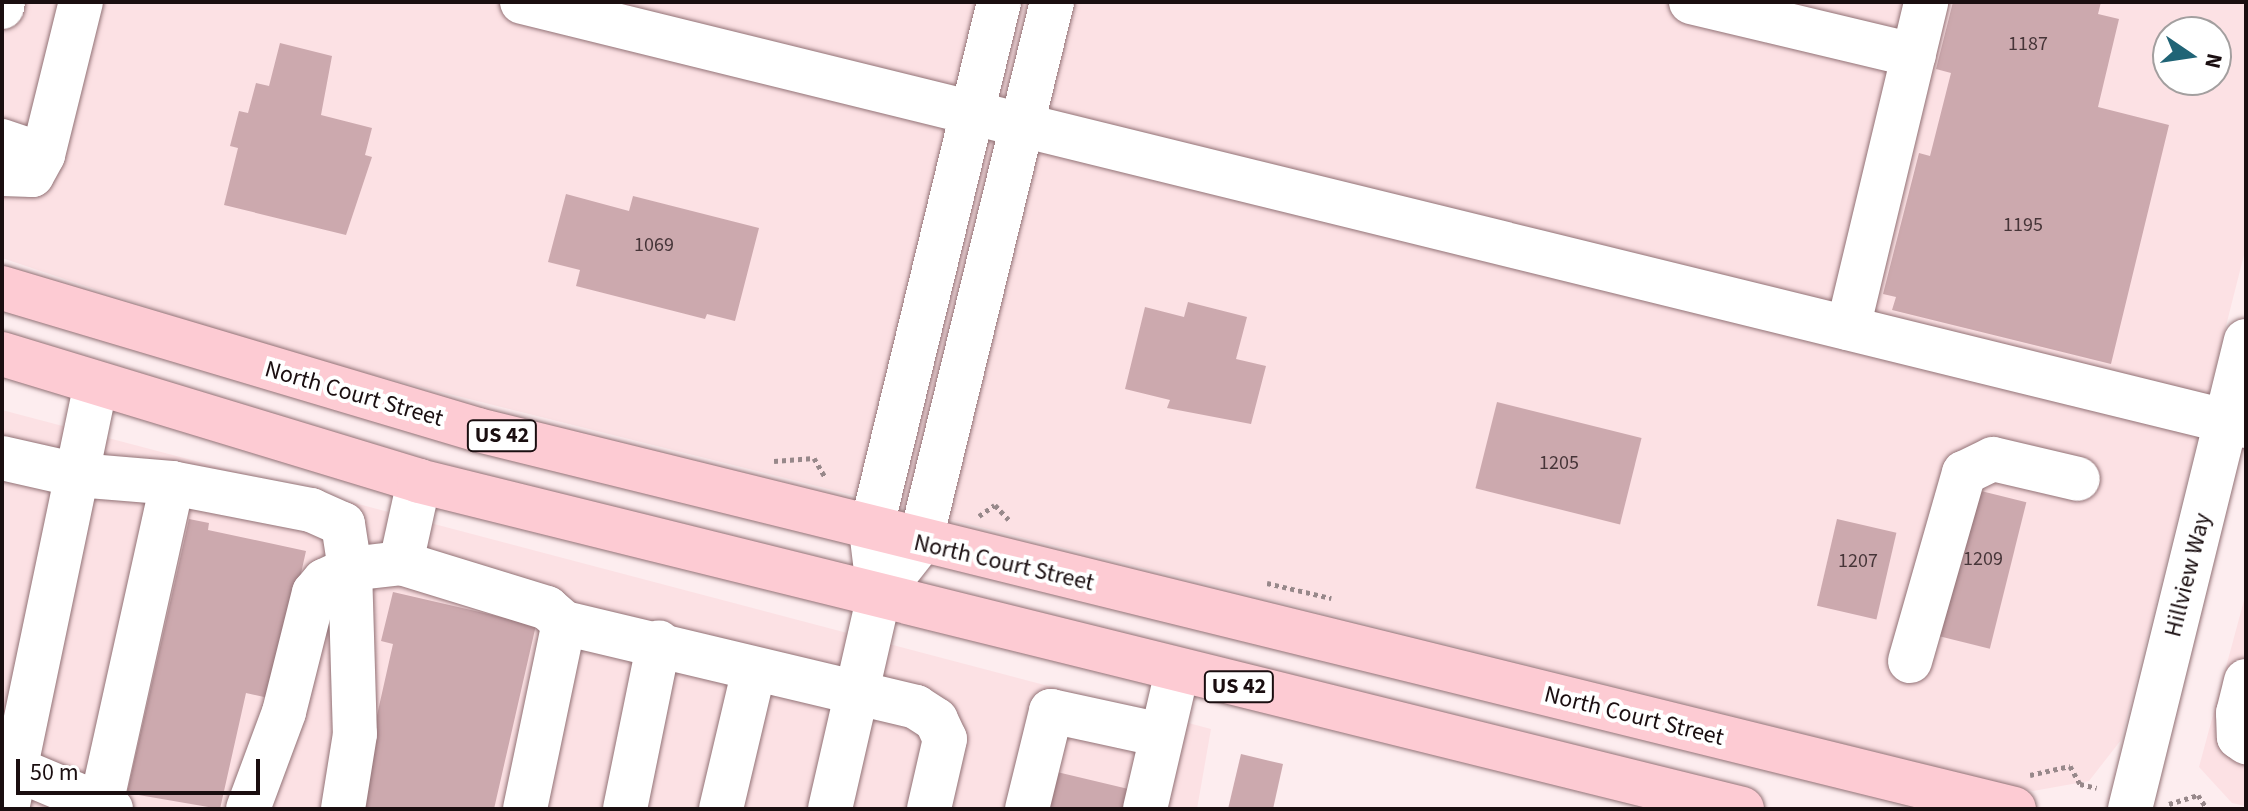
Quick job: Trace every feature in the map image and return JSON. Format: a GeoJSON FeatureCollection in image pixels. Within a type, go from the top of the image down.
{"type":"FeatureCollection","features":[{"type":"Feature","properties":{"kind":"main road","name":"North Court Street"},"geometry":{"type":"LineString","coordinates":[[2,288],[478,430],[920,543],[2014,809]]}},
{"type":"Feature","properties":{"kind":"main road","name":"US 42"},"geometry":{"type":"LineString","coordinates":[[2,354],[95,386],[419,481],[1177,672],[1742,809]]}},
{"type":"Feature","properties":{"kind":"street"},"geometry":{"type":"LineString","coordinates":[[2,174],[32,175],[43,155],[81,2]]}},
{"type":"Feature","properties":{"kind":"street"},"geometry":{"type":"LineString","coordinates":[[522,2],[1022,129],[2236,424]]}},
{"type":"Feature","properties":{"kind":"street"},"geometry":{"type":"LineString","coordinates":[[830,809],[879,595],[871,530],[999,2]]}},
{"type":"Feature","properties":{"kind":"street"},"geometry":{"type":"LineString","coordinates":[[879,595],[920,543],[1052,2]]}},
{"type":"Feature","properties":{"kind":"street"},"geometry":{"type":"LineString","coordinates":[[1691,2],[1914,55]]}},
{"type":"Feature","properties":{"kind":"street"},"geometry":{"type":"LineString","coordinates":[[1848,328],[1926,2]]}},
{"type":"Feature","properties":{"kind":"street"},"geometry":{"type":"LineString","coordinates":[[2,141],[43,155]]}},
{"type":"Feature","properties":{"kind":"street","name":"Hillview Way"},"geometry":{"type":"LineString","coordinates":[[2130,809],[2236,424],[2246,341]]}},
{"type":"Feature","properties":{"kind":"street"},"geometry":{"type":"LineString","coordinates":[[95,386],[77,475],[16,694],[11,789],[104,808],[172,483]]}},
{"type":"Feature","properties":{"kind":"street"},"geometry":{"type":"LineString","coordinates":[[2,458],[77,475],[172,483],[311,510],[343,524],[350,569],[355,734],[343,809]]}},
{"type":"Feature","properties":{"kind":"street"},"geometry":{"type":"LineString","coordinates":[[1910,661],[1964,473],[1993,459],[2078,479]]}},
{"type":"Feature","properties":{"kind":"street"},"geometry":{"type":"LineString","coordinates":[[401,563],[419,481]]}},
{"type":"Feature","properties":{"kind":"street"},"geometry":{"type":"LineString","coordinates":[[248,809],[284,712],[314,593],[324,581],[350,569],[401,563],[547,608],[564,623],[659,642],[754,669],[916,707],[936,720],[945,739],[929,809]]}},
{"type":"Feature","properties":{"kind":"street"},"geometry":{"type":"LineString","coordinates":[[525,809],[564,623]]}},
{"type":"Feature","properties":{"kind":"street"},"geometry":{"type":"LineString","coordinates":[[625,809],[659,642]]}},
{"type":"Feature","properties":{"kind":"street"},"geometry":{"type":"LineString","coordinates":[[721,809],[754,669]]}},
{"type":"Feature","properties":{"kind":"street"},"geometry":{"type":"LineString","coordinates":[[1145,809],[1177,672]]}},
{"type":"Feature","properties":{"kind":"street"},"geometry":{"type":"LineString","coordinates":[[2246,681],[2238,713],[2239,737],[2246,742]]}},
{"type":"Feature","properties":{"kind":"street"},"geometry":{"type":"LineString","coordinates":[[1027,809],[1051,711],[1161,735]]}},
{"type":"Feature","properties":{"kind":"shaded area"},"geometry":{"type":"Polygon","coordinates":[[[2,2],[2246,2],[2246,247],[2121,740],[2089,781],[2033,791],[282,352],[2,258],[2,2]]]}},
{"type":"Feature","properties":{"kind":"shaded area"},"geometry":{"type":"Polygon","coordinates":[[[2,410],[1211,729],[1197,809],[2,809],[2,410]]]}},
{"type":"Feature","properties":{"kind":"shaded area"},"geometry":{"type":"Polygon","coordinates":[[[2246,593],[2246,806],[2232,803],[2199,767],[2246,593]]]}},
{"type":"Feature","properties":{"kind":"building"},"geometry":{"type":"Polygon","coordinates":[[[1953,2],[2101,2],[2098,14],[2119,19],[2098,107],[2169,125],[2111,364],[1892,310],[1896,297],[1883,294],[1919,153],[1930,156],[1951,73],[1936,69],[1953,2]]]}},
{"type":"Feature","properties":{"kind":"building"},"geometry":{"type":"Polygon","coordinates":[[[280,43],[332,56],[321,115],[372,128],[365,155],[372,157],[346,235],[224,205],[238,148],[230,146],[239,111],[248,113],[256,83],[269,86],[280,43]]]}},
{"type":"Feature","properties":{"kind":"building"},"geometry":{"type":"Polygon","coordinates":[[[566,194],[629,211],[633,196],[759,228],[735,321],[707,314],[705,319],[576,286],[580,270],[548,262],[566,194]]]}},
{"type":"Feature","properties":{"kind":"building"},"geometry":{"type":"Polygon","coordinates":[[[1188,302],[1247,317],[1236,359],[1266,366],[1251,424],[1167,408],[1170,400],[1125,389],[1145,307],[1184,317],[1188,302]]]}},
{"type":"Feature","properties":{"kind":"building"},"geometry":{"type":"Polygon","coordinates":[[[1497,402],[1642,438],[1620,524],[1475,488],[1497,402]]]}},
{"type":"Feature","properties":{"kind":"building"},"geometry":{"type":"Polygon","coordinates":[[[1973,489],[2026,502],[1990,649],[1936,636],[1973,489]]]}},
{"type":"Feature","properties":{"kind":"building"},"geometry":{"type":"Polygon","coordinates":[[[189,519],[209,523],[208,530],[306,551],[273,699],[246,693],[220,809],[127,793],[189,519]]]}},
{"type":"Feature","properties":{"kind":"building"},"geometry":{"type":"Polygon","coordinates":[[[1837,519],[1896,533],[1876,619],[1817,606],[1837,519]]]}},
{"type":"Feature","properties":{"kind":"building"},"geometry":{"type":"Polygon","coordinates":[[[393,592],[536,625],[494,809],[356,809],[393,644],[381,641],[393,592]]]}},
{"type":"Feature","properties":{"kind":"building"},"geometry":{"type":"Polygon","coordinates":[[[1241,754],[1283,764],[1273,809],[1228,809],[1241,754]]]}},
{"type":"Feature","properties":{"kind":"building"},"geometry":{"type":"Polygon","coordinates":[[[1057,772],[1141,792],[1137,809],[1048,809],[1057,772]]]}}]}
